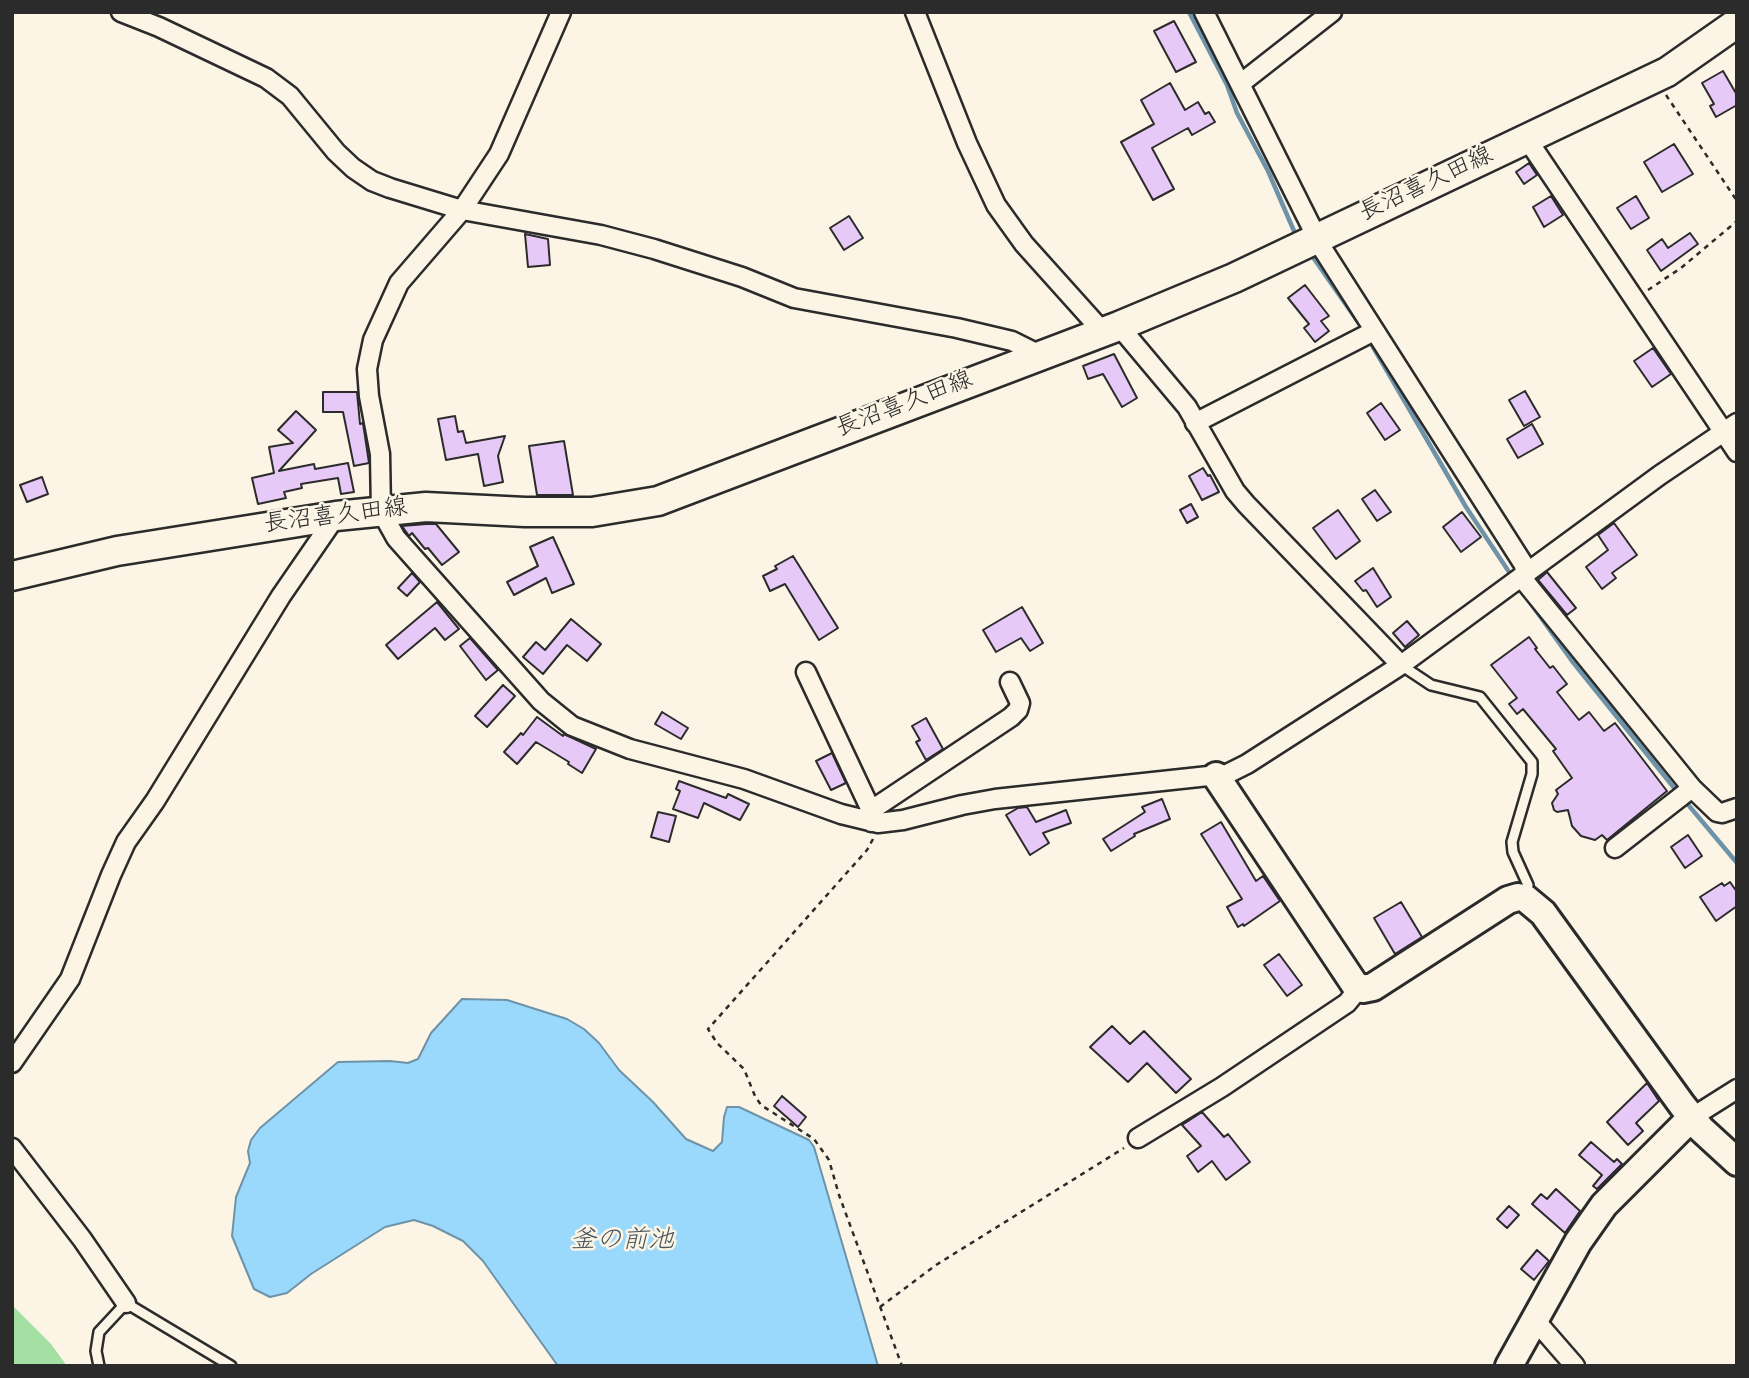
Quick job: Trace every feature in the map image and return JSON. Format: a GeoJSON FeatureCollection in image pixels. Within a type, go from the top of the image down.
{"type":"FeatureCollection","features":[{"type":"Feature","properties":{"kind":"main road","name":"長沼喜久田線"},"geometry":{"type":"LineString","coordinates":[[12,576],[117,551],[382,510],[426,507],[592,512],[658,501],[1111,329],[1234,278],[1655,78],[1734,29]]}},
{"type":"Feature","properties":{"kind":"street"},"geometry":{"type":"LineString","coordinates":[[121,12],[266,78],[290,96],[336,152],[372,181],[462,210],[614,239],[742,277],[794,298],[991,336],[1012,341],[1040,355]]}},
{"type":"Feature","properties":{"kind":"street"},"geometry":{"type":"LineString","coordinates":[[561,12],[499,154],[462,210],[399,283],[373,340],[367,369],[369,397],[380,454],[382,510],[396,538],[541,701],[572,726],[630,749],[744,779],[841,814],[873,819],[903,820],[995,799],[1216,776],[1247,764],[1401,665],[1524,573],[1730,428]]}},
{"type":"Feature","properties":{"kind":"street"},"geometry":{"type":"LineString","coordinates":[[915,12],[967,143],[996,205],[1024,244],[1180,397],[1235,491],[1401,665]]}},
{"type":"Feature","properties":{"kind":"street"},"geometry":{"type":"LineString","coordinates":[[1205,12],[1317,239],[1524,565],[1526,583],[1692,788],[1717,812],[1737,808]]}},
{"type":"Feature","properties":{"kind":"street"},"geometry":{"type":"LineString","coordinates":[[1240,84],[1332,12]]}},
{"type":"Feature","properties":{"kind":"street"},"geometry":{"type":"LineString","coordinates":[[1527,139],[1699,394],[1730,428],[1737,452]]}},
{"type":"Feature","properties":{"kind":"street"},"geometry":{"type":"LineString","coordinates":[[1195,423],[1374,331]]}},
{"type":"Feature","properties":{"kind":"street"},"geometry":{"type":"LineString","coordinates":[[12,1063],[70,979],[127,842],[281,596],[336,516]]}},
{"type":"Feature","properties":{"kind":"street"},"geometry":{"type":"LineString","coordinates":[[806,672],[873,819]]}},
{"type":"Feature","properties":{"kind":"street"},"geometry":{"type":"LineString","coordinates":[[873,819],[1014,714],[1020,707],[1020,699],[1010,682]]}},
{"type":"Feature","properties":{"kind":"street"},"geometry":{"type":"LineString","coordinates":[[1216,776],[1354,985],[1373,987],[1508,900],[1525,898],[1543,913],[1691,1118],[1737,1162]]}},
{"type":"Feature","properties":{"kind":"street"},"geometry":{"type":"LineString","coordinates":[[1615,848],[1692,788]]}},
{"type":"Feature","properties":{"kind":"street"},"geometry":{"type":"LineString","coordinates":[[1138,1138],[1222,1087],[1347,1003],[1360,987]]}},
{"type":"Feature","properties":{"kind":"street"},"geometry":{"type":"LineString","coordinates":[[1509,1366],[1578,1242],[1604,1205],[1691,1118],[1737,1089]]}},
{"type":"Feature","properties":{"kind":"street"},"geometry":{"type":"LineString","coordinates":[[12,1148],[90,1250],[126,1303]]}},
{"type":"Feature","properties":{"kind":"street"},"geometry":{"type":"LineString","coordinates":[[1535,1320],[1575,1366]]}},
{"type":"Feature","properties":{"kind":"lane"},"geometry":{"type":"LineString","coordinates":[[1401,665],[1431,685],[1480,697],[1532,762],[1532,774],[1513,842],[1513,852],[1528,885],[1525,898]]}},
{"type":"Feature","properties":{"kind":"lane"},"geometry":{"type":"LineString","coordinates":[[99,1366],[96,1351],[99,1332],[126,1303],[231,1366]]}},
{"type":"Feature","properties":{"kind":"path"},"geometry":{"type":"LineString","coordinates":[[1655,78],[1737,201]]}},
{"type":"Feature","properties":{"kind":"path"},"geometry":{"type":"LineString","coordinates":[[1634,299],[1681,268],[1737,221]]}},
{"type":"Feature","properties":{"kind":"path"},"geometry":{"type":"LineString","coordinates":[[873,819],[867,850],[708,1030],[717,1043],[744,1069],[761,1105],[822,1147],[829,1160],[839,1195],[902,1366]]}},
{"type":"Feature","properties":{"kind":"path"},"geometry":{"type":"LineString","coordinates":[[880,1307],[936,1265],[1138,1138]]}},
{"type":"Feature","properties":{"kind":"green space"},"geometry":{"type":"Polygon","coordinates":[[[12,1305],[51,1344],[67,1366],[12,1366],[12,1305]]]}},
{"type":"Feature","properties":{"kind":"water","name":"釜の前池"},"geometry":{"type":"Polygon","coordinates":[[[462,999],[507,1000],[567,1019],[584,1029],[599,1043],[619,1070],[653,1102],[686,1139],[713,1151],[722,1142],[727,1107],[739,1107],[809,1140],[814,1147],[878,1366],[558,1366],[483,1261],[463,1241],[414,1220],[385,1227],[311,1274],[287,1293],[270,1297],[254,1289],[232,1236],[236,1197],[250,1163],[248,1151],[251,1140],[260,1128],[338,1062],[408,1063],[418,1059],[431,1033],[462,999]]]}},
{"type":"Feature","properties":{"kind":"building"},"geometry":{"type":"Polygon","coordinates":[[[1174,21],[1196,62],[1176,72],[1154,31],[1174,21]]]}},
{"type":"Feature","properties":{"kind":"building"},"geometry":{"type":"Polygon","coordinates":[[[1723,71],[1737,95],[1737,105],[1716,117],[1710,106],[1714,104],[1702,83],[1723,71]]]}},
{"type":"Feature","properties":{"kind":"building"},"geometry":{"type":"Polygon","coordinates":[[[1170,83],[1185,110],[1198,102],[1205,114],[1209,112],[1215,122],[1192,135],[1188,128],[1152,148],[1174,189],[1153,200],[1121,142],[1154,124],[1141,100],[1170,83]]]}},
{"type":"Feature","properties":{"kind":"building"},"geometry":{"type":"Polygon","coordinates":[[[1674,144],[1693,174],[1662,192],[1644,162],[1674,144]]]}},
{"type":"Feature","properties":{"kind":"building"},"geometry":{"type":"Polygon","coordinates":[[[1529,163],[1537,175],[1524,184],[1516,172],[1529,163]]]}},
{"type":"Feature","properties":{"kind":"building"},"geometry":{"type":"Polygon","coordinates":[[[1551,196],[1563,215],[1544,227],[1533,207],[1551,196]]]}},
{"type":"Feature","properties":{"kind":"building"},"geometry":{"type":"Polygon","coordinates":[[[1636,196],[1649,218],[1631,229],[1617,208],[1636,196]]]}},
{"type":"Feature","properties":{"kind":"building"},"geometry":{"type":"Polygon","coordinates":[[[849,216],[863,238],[844,250],[830,228],[849,216]]]}},
{"type":"Feature","properties":{"kind":"building"},"geometry":{"type":"Polygon","coordinates":[[[1690,233],[1698,244],[1661,271],[1647,250],[1662,239],[1668,248],[1690,233]]]}},
{"type":"Feature","properties":{"kind":"building"},"geometry":{"type":"Polygon","coordinates":[[[525,234],[548,239],[550,265],[528,267],[525,234]]]}},
{"type":"Feature","properties":{"kind":"building"},"geometry":{"type":"Polygon","coordinates":[[[1305,285],[1329,316],[1321,321],[1329,331],[1315,342],[1304,328],[1309,324],[1288,298],[1305,285]]]}},
{"type":"Feature","properties":{"kind":"building"},"geometry":{"type":"Polygon","coordinates":[[[1653,348],[1671,374],[1652,387],[1634,361],[1653,348]]]}},
{"type":"Feature","properties":{"kind":"building"},"geometry":{"type":"Polygon","coordinates":[[[1114,354],[1137,398],[1122,407],[1103,374],[1088,379],[1083,366],[1114,354]]]}},
{"type":"Feature","properties":{"kind":"building"},"geometry":{"type":"Polygon","coordinates":[[[1525,391],[1540,417],[1524,426],[1509,400],[1525,391]]]}},
{"type":"Feature","properties":{"kind":"building"},"geometry":{"type":"Polygon","coordinates":[[[323,392],[357,392],[360,424],[363,423],[369,463],[354,466],[343,412],[323,412],[323,392]]]}},
{"type":"Feature","properties":{"kind":"building"},"geometry":{"type":"Polygon","coordinates":[[[1381,403],[1400,430],[1385,440],[1367,413],[1381,403]]]}},
{"type":"Feature","properties":{"kind":"building"},"geometry":{"type":"Polygon","coordinates":[[[296,411],[316,430],[279,471],[314,464],[315,469],[348,463],[354,492],[341,494],[338,478],[301,484],[302,488],[284,492],[286,498],[258,504],[252,478],[274,473],[269,447],[293,443],[278,430],[296,411]]]}},
{"type":"Feature","properties":{"kind":"building"},"geometry":{"type":"Polygon","coordinates":[[[455,416],[458,432],[463,431],[466,443],[505,436],[498,456],[503,482],[484,486],[478,454],[446,460],[438,419],[455,416]]]}},
{"type":"Feature","properties":{"kind":"building"},"geometry":{"type":"Polygon","coordinates":[[[1532,424],[1543,444],[1518,458],[1507,439],[1532,424]]]}},
{"type":"Feature","properties":{"kind":"building"},"geometry":{"type":"Polygon","coordinates":[[[564,441],[573,495],[537,495],[529,446],[564,441]]]}},
{"type":"Feature","properties":{"kind":"building"},"geometry":{"type":"Polygon","coordinates":[[[1203,468],[1219,492],[1202,500],[1189,476],[1203,468]]]}},
{"type":"Feature","properties":{"kind":"building"},"geometry":{"type":"Polygon","coordinates":[[[42,477],[48,494],[27,502],[20,485],[42,477]]]}},
{"type":"Feature","properties":{"kind":"building"},"geometry":{"type":"Polygon","coordinates":[[[1375,490],[1391,512],[1377,521],[1362,499],[1375,490]]]}},
{"type":"Feature","properties":{"kind":"building"},"geometry":{"type":"Polygon","coordinates":[[[1191,504],[1198,517],[1187,523],[1180,510],[1191,504]]]}},
{"type":"Feature","properties":{"kind":"building"},"geometry":{"type":"Polygon","coordinates":[[[1338,510],[1360,541],[1336,559],[1313,528],[1338,510]]]}},
{"type":"Feature","properties":{"kind":"building"},"geometry":{"type":"Polygon","coordinates":[[[1462,512],[1481,537],[1461,552],[1443,527],[1462,512]]]}},
{"type":"Feature","properties":{"kind":"building"},"geometry":{"type":"Polygon","coordinates":[[[1614,523],[1637,555],[1612,573],[1616,578],[1602,589],[1586,567],[1608,550],[1598,535],[1614,523]]]}},
{"type":"Feature","properties":{"kind":"building"},"geometry":{"type":"Polygon","coordinates":[[[436,524],[459,552],[442,565],[428,548],[425,549],[412,533],[409,536],[402,526],[436,524]]]}},
{"type":"Feature","properties":{"kind":"building"},"geometry":{"type":"Polygon","coordinates":[[[553,537],[574,584],[552,593],[546,578],[514,595],[507,582],[538,566],[530,547],[553,537]]]}},
{"type":"Feature","properties":{"kind":"building"},"geometry":{"type":"Polygon","coordinates":[[[793,556],[838,628],[819,640],[785,584],[770,591],[763,576],[793,556]]]}},
{"type":"Feature","properties":{"kind":"building"},"geometry":{"type":"Polygon","coordinates":[[[1373,568],[1391,597],[1377,607],[1366,590],[1363,591],[1355,581],[1373,568]]]}},
{"type":"Feature","properties":{"kind":"building"},"geometry":{"type":"Polygon","coordinates":[[[1547,572],[1576,608],[1567,615],[1538,580],[1547,572]]]}},
{"type":"Feature","properties":{"kind":"building"},"geometry":{"type":"Polygon","coordinates":[[[412,573],[420,582],[407,596],[398,588],[412,573]]]}},
{"type":"Feature","properties":{"kind":"building"},"geometry":{"type":"Polygon","coordinates":[[[437,602],[459,629],[445,640],[435,628],[398,659],[386,645],[437,602]]]}},
{"type":"Feature","properties":{"kind":"building"},"geometry":{"type":"Polygon","coordinates":[[[1022,607],[1043,643],[1030,651],[1021,638],[996,652],[983,630],[1022,607]]]}},
{"type":"Feature","properties":{"kind":"building"},"geometry":{"type":"Polygon","coordinates":[[[571,619],[601,644],[587,661],[567,645],[543,674],[523,657],[536,642],[545,650],[571,619]]]}},
{"type":"Feature","properties":{"kind":"building"},"geometry":{"type":"Polygon","coordinates":[[[1407,621],[1419,635],[1405,647],[1393,633],[1407,621]]]}},
{"type":"Feature","properties":{"kind":"building"},"geometry":{"type":"Polygon","coordinates":[[[1529,637],[1550,668],[1553,666],[1567,684],[1557,692],[1579,720],[1589,712],[1604,731],[1615,723],[1667,791],[1607,840],[1602,835],[1595,840],[1581,836],[1572,826],[1568,810],[1554,810],[1552,803],[1558,794],[1556,790],[1572,778],[1553,751],[1556,749],[1523,709],[1517,714],[1509,704],[1517,698],[1491,665],[1529,637]]]}},
{"type":"Feature","properties":{"kind":"building"},"geometry":{"type":"Polygon","coordinates":[[[470,638],[498,670],[486,680],[460,646],[470,638]]]}},
{"type":"Feature","properties":{"kind":"building"},"geometry":{"type":"Polygon","coordinates":[[[503,685],[515,696],[487,727],[475,716],[503,685]]]}},
{"type":"Feature","properties":{"kind":"building"},"geometry":{"type":"Polygon","coordinates":[[[662,712],[688,728],[681,739],[655,724],[662,712]]]}},
{"type":"Feature","properties":{"kind":"building"},"geometry":{"type":"Polygon","coordinates":[[[537,717],[563,736],[564,734],[596,749],[582,773],[536,742],[517,764],[504,752],[521,733],[523,735],[537,717]]]}},
{"type":"Feature","properties":{"kind":"building"},"geometry":{"type":"Polygon","coordinates":[[[926,718],[943,749],[926,760],[916,742],[920,740],[912,726],[926,718]]]}},
{"type":"Feature","properties":{"kind":"building"},"geometry":{"type":"Polygon","coordinates":[[[832,753],[846,783],[831,790],[816,761],[832,753]]]}},
{"type":"Feature","properties":{"kind":"building"},"geometry":{"type":"Polygon","coordinates":[[[679,781],[726,798],[728,794],[749,804],[740,820],[704,803],[698,818],[673,809],[680,791],[676,789],[679,781]]]}},
{"type":"Feature","properties":{"kind":"building"},"geometry":{"type":"Polygon","coordinates":[[[1162,799],[1170,819],[1134,834],[1135,836],[1111,851],[1103,839],[1145,812],[1142,807],[1162,799]]]}},
{"type":"Feature","properties":{"kind":"building"},"geometry":{"type":"Polygon","coordinates":[[[1027,807],[1036,822],[1066,810],[1071,823],[1043,833],[1049,843],[1030,855],[1006,815],[1018,808],[1027,807]]]}},
{"type":"Feature","properties":{"kind":"building"},"geometry":{"type":"Polygon","coordinates":[[[658,812],[676,816],[669,842],[651,837],[658,812]]]}},
{"type":"Feature","properties":{"kind":"building"},"geometry":{"type":"Polygon","coordinates":[[[1221,822],[1256,881],[1263,876],[1280,901],[1244,926],[1243,924],[1238,927],[1227,907],[1242,899],[1201,834],[1221,822]]]}},
{"type":"Feature","properties":{"kind":"building"},"geometry":{"type":"Polygon","coordinates":[[[1688,835],[1702,856],[1685,868],[1671,847],[1688,835]]]}},
{"type":"Feature","properties":{"kind":"building"},"geometry":{"type":"Polygon","coordinates":[[[1730,882],[1737,892],[1737,906],[1716,921],[1700,897],[1722,883],[1724,886],[1730,882]]]}},
{"type":"Feature","properties":{"kind":"building"},"geometry":{"type":"Polygon","coordinates":[[[1401,902],[1422,937],[1395,954],[1374,918],[1401,902]]]}},
{"type":"Feature","properties":{"kind":"building"},"geometry":{"type":"Polygon","coordinates":[[[1279,954],[1302,985],[1287,996],[1264,965],[1279,954]]]}},
{"type":"Feature","properties":{"kind":"building"},"geometry":{"type":"Polygon","coordinates":[[[1112,1026],[1130,1044],[1144,1031],[1191,1079],[1176,1093],[1147,1063],[1128,1082],[1090,1047],[1112,1026]]]}},
{"type":"Feature","properties":{"kind":"building"},"geometry":{"type":"Polygon","coordinates":[[[1647,1083],[1659,1101],[1636,1123],[1643,1131],[1628,1145],[1607,1122],[1647,1083]]]}},
{"type":"Feature","properties":{"kind":"building"},"geometry":{"type":"Polygon","coordinates":[[[782,1096],[806,1117],[798,1127],[774,1106],[782,1096]]]}},
{"type":"Feature","properties":{"kind":"building"},"geometry":{"type":"Polygon","coordinates":[[[1202,1112],[1224,1137],[1228,1134],[1250,1162],[1226,1180],[1212,1161],[1198,1172],[1187,1156],[1201,1146],[1182,1125],[1202,1112]]]}},
{"type":"Feature","properties":{"kind":"building"},"geometry":{"type":"Polygon","coordinates":[[[1591,1142],[1614,1162],[1617,1159],[1622,1164],[1597,1189],[1593,1186],[1602,1175],[1579,1155],[1591,1142]]]}},
{"type":"Feature","properties":{"kind":"building"},"geometry":{"type":"Polygon","coordinates":[[[1556,1189],[1580,1211],[1565,1233],[1532,1204],[1541,1194],[1547,1199],[1556,1189]]]}},
{"type":"Feature","properties":{"kind":"building"},"geometry":{"type":"Polygon","coordinates":[[[1509,1206],[1519,1215],[1507,1228],[1497,1219],[1509,1206]]]}},
{"type":"Feature","properties":{"kind":"building"},"geometry":{"type":"Polygon","coordinates":[[[1537,1250],[1549,1261],[1534,1280],[1521,1269],[1537,1250]]]}},
{"type":"Feature","properties":{"kind":"waterway"},"geometry":{"type":"LineString","coordinates":[[1189,12],[1227,85],[1237,113],[1299,238]]}},
{"type":"Feature","properties":{"kind":"waterway"},"geometry":{"type":"LineString","coordinates":[[1310,253],[1365,332]]}},
{"type":"Feature","properties":{"kind":"waterway"},"geometry":{"type":"LineString","coordinates":[[1369,340],[1466,507],[1513,578]]}},
{"type":"Feature","properties":{"kind":"waterway"},"geometry":{"type":"LineString","coordinates":[[1524,594],[1572,661],[1679,794]]}},
{"type":"Feature","properties":{"kind":"waterway"},"geometry":{"type":"LineString","coordinates":[[1685,801],[1737,863]]}}]}
